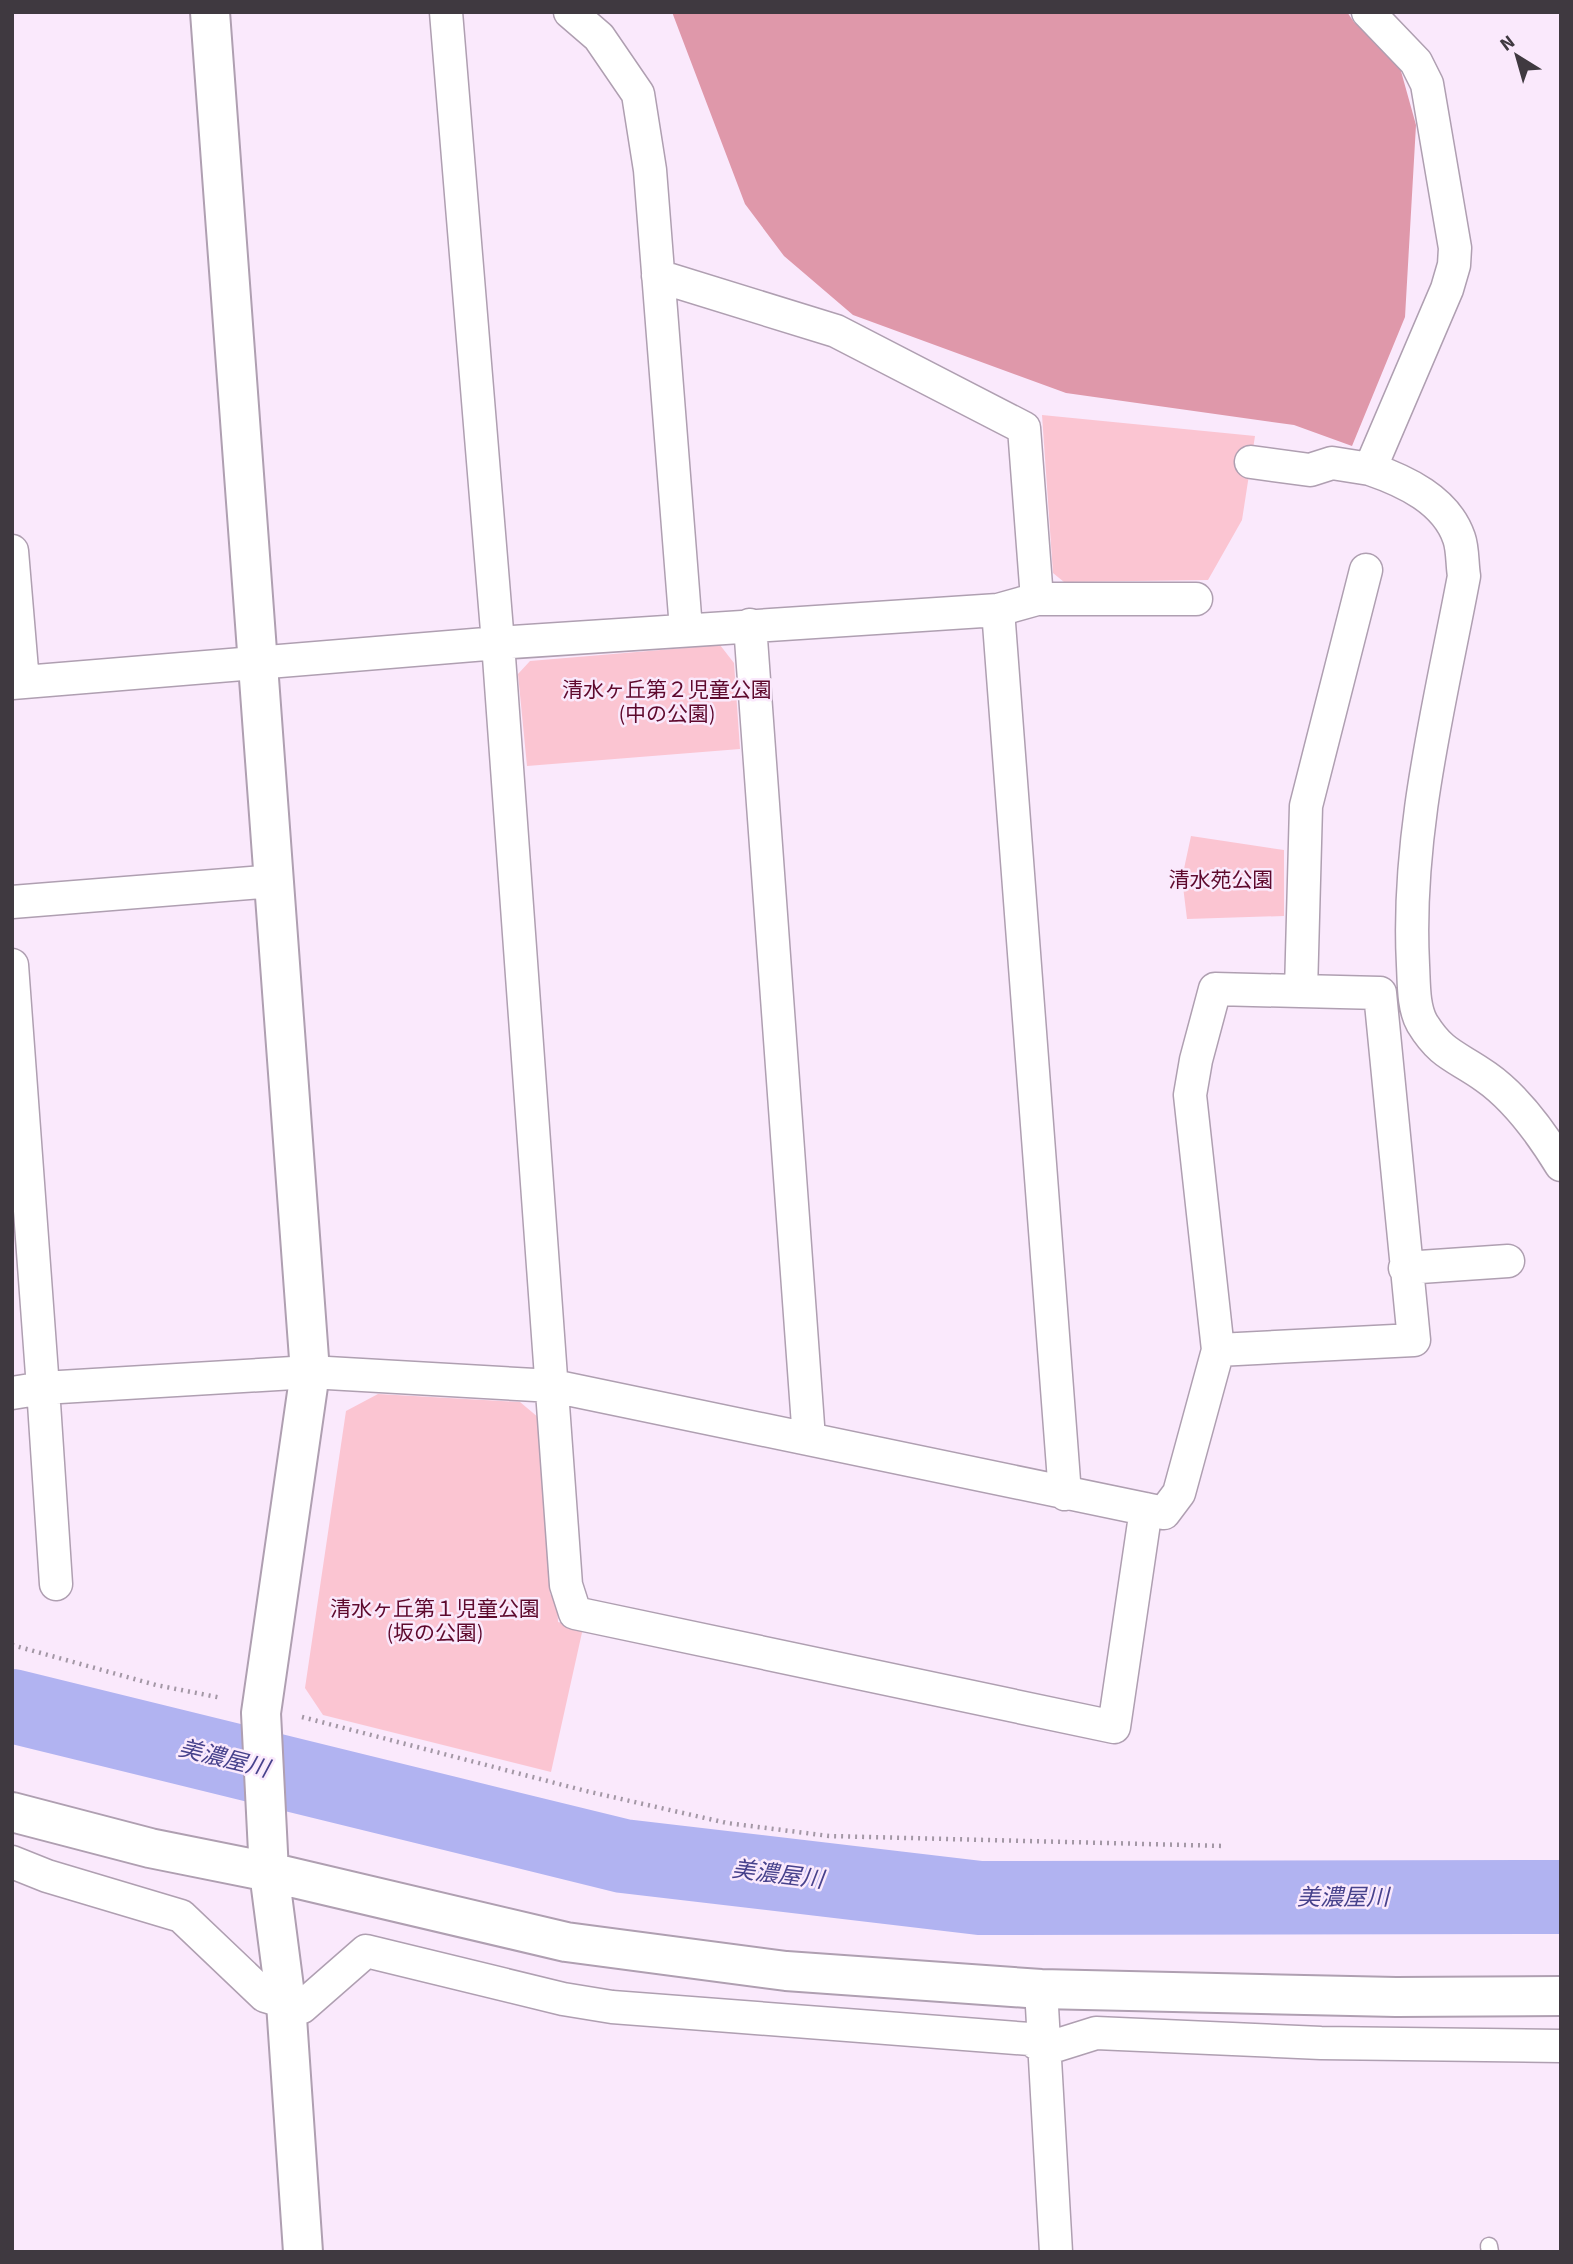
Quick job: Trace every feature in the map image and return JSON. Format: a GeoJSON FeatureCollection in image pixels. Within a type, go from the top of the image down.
{"type":"FeatureCollection","features":[{"type":"Feature","properties":{"kind":"street"},"geometry":{"type":"LineString","coordinates":[[211,12],[310,1372],[262,1709],[269,1872],[286,2003],[303,2252]]}},
{"type":"Feature","properties":{"kind":"street"},"geometry":{"type":"LineString","coordinates":[[446,12],[498,643],[566,1585],[575,1613],[1114,1727],[1146,1509]]}},
{"type":"Feature","properties":{"kind":"street"},"geometry":{"type":"LineString","coordinates":[[570,12],[599,37],[638,94],[650,170],[686,629]]}},
{"type":"Feature","properties":{"kind":"street"},"geometry":{"type":"LineString","coordinates":[[1368,12],[1416,62],[1427,84],[1455,248],[1454,265],[1447,289],[1370,469]]}},
{"type":"Feature","properties":{"kind":"street"},"geometry":{"type":"LineString","coordinates":[[658,276],[836,331],[1024,428],[1037,599]]}},
{"type":"Feature","properties":{"kind":"street"},"geometry":{"type":"LineString","coordinates":[[1251,462],[1310,470],[1332,463],[1370,469],[1430,498],[1447,514],[1460,539],[1464,576],[1416,842],[1412,947],[1420,1019],[1448,1055],[1485,1076],[1512,1101],[1548,1145],[1561,1166]]}},
{"type":"Feature","properties":{"kind":"street"},"geometry":{"type":"LineString","coordinates":[[12,551],[17,683],[686,629],[998,610],[1037,599],[1196,599]]}},
{"type":"Feature","properties":{"kind":"street"},"geometry":{"type":"LineString","coordinates":[[1301,992],[1306,806],[1366,570]]}},
{"type":"Feature","properties":{"kind":"street"},"geometry":{"type":"LineString","coordinates":[[998,610],[1065,1494]]}},
{"type":"Feature","properties":{"kind":"street"},"geometry":{"type":"LineString","coordinates":[[750,625],[808,1439]]}},
{"type":"Feature","properties":{"kind":"street"},"geometry":{"type":"LineString","coordinates":[[12,902],[275,881]]}},
{"type":"Feature","properties":{"kind":"street"},"geometry":{"type":"LineString","coordinates":[[12,965],[56,1584]]}},
{"type":"Feature","properties":{"kind":"street"},"geometry":{"type":"LineString","coordinates":[[12,1393],[43,1388],[310,1372],[553,1386],[1164,1513],[1179,1493],[1218,1350],[1191,1095],[1195,1060],[1215,989],[1380,993],[1414,1340],[1218,1350]]}},
{"type":"Feature","properties":{"kind":"street"},"geometry":{"type":"LineString","coordinates":[[1405,1268],[1507,1261]]}},
{"type":"Feature","properties":{"kind":"street"},"geometry":{"type":"LineString","coordinates":[[12,1812],[150,1848],[269,1872],[566,1942],[786,1971],[1041,1989],[1396,1997],[1561,1996]]}},
{"type":"Feature","properties":{"kind":"street"},"geometry":{"type":"LineString","coordinates":[[12,1862],[47,1876],[181,1916],[265,1996],[302,2007],[366,1951],[564,1999],[612,2007],[1030,2039],[1045,2049]]}},
{"type":"Feature","properties":{"kind":"street"},"geometry":{"type":"LineString","coordinates":[[1041,1989],[1056,2252]]}},
{"type":"Feature","properties":{"kind":"street"},"geometry":{"type":"LineString","coordinates":[[1045,2049],[1096,2033],[1321,2043],[1561,2046]]}},
{"type":"Feature","properties":{"kind":"path"},"geometry":{"type":"LineString","coordinates":[[12,1646],[156,1685],[727,1823],[829,1836],[1226,1846]]}},
{"type":"Feature","properties":{"kind":"green space"},"geometry":{"type":"Polygon","coordinates":[[[1042,415],[1255,436],[1242,520],[1208,580],[1064,582],[1053,573],[1042,415]]]}},
{"type":"Feature","properties":{"kind":"green space","name":"清水ヶ丘第２児童公園 (中の公園)"},"geometry":{"type":"Polygon","coordinates":[[[720,645],[734,663],[740,749],[527,766],[518,674],[530,661],[720,645]]]}},
{"type":"Feature","properties":{"kind":"green space","name":"清水苑公園"},"geometry":{"type":"Polygon","coordinates":[[[1191,836],[1284,850],[1284,916],[1187,919],[1182,878],[1191,836]]]}},
{"type":"Feature","properties":{"kind":"green space","name":"清水ヶ丘第１児童公園 (坂の公園)"},"geometry":{"type":"Polygon","coordinates":[[[378,1394],[520,1402],[539,1418],[550,1594],[557,1599],[558,1622],[583,1628],[551,1772],[323,1715],[305,1688],[346,1411],[378,1394]]]}},
{"type":"Feature","properties":{"kind":"shaded area"},"geometry":{"type":"Polygon","coordinates":[[[672,12],[1347,12],[1354,22],[1399,64],[1416,125],[1405,317],[1352,446],[1294,425],[1066,393],[853,315],[784,256],[745,204],[672,12]]]}},
{"type":"Feature","properties":{"kind":"waterway","name":"美濃屋川"},"geometry":{"type":"LineString","coordinates":[[12,1706],[623,1856],[980,1898],[1561,1897]]}}]}
